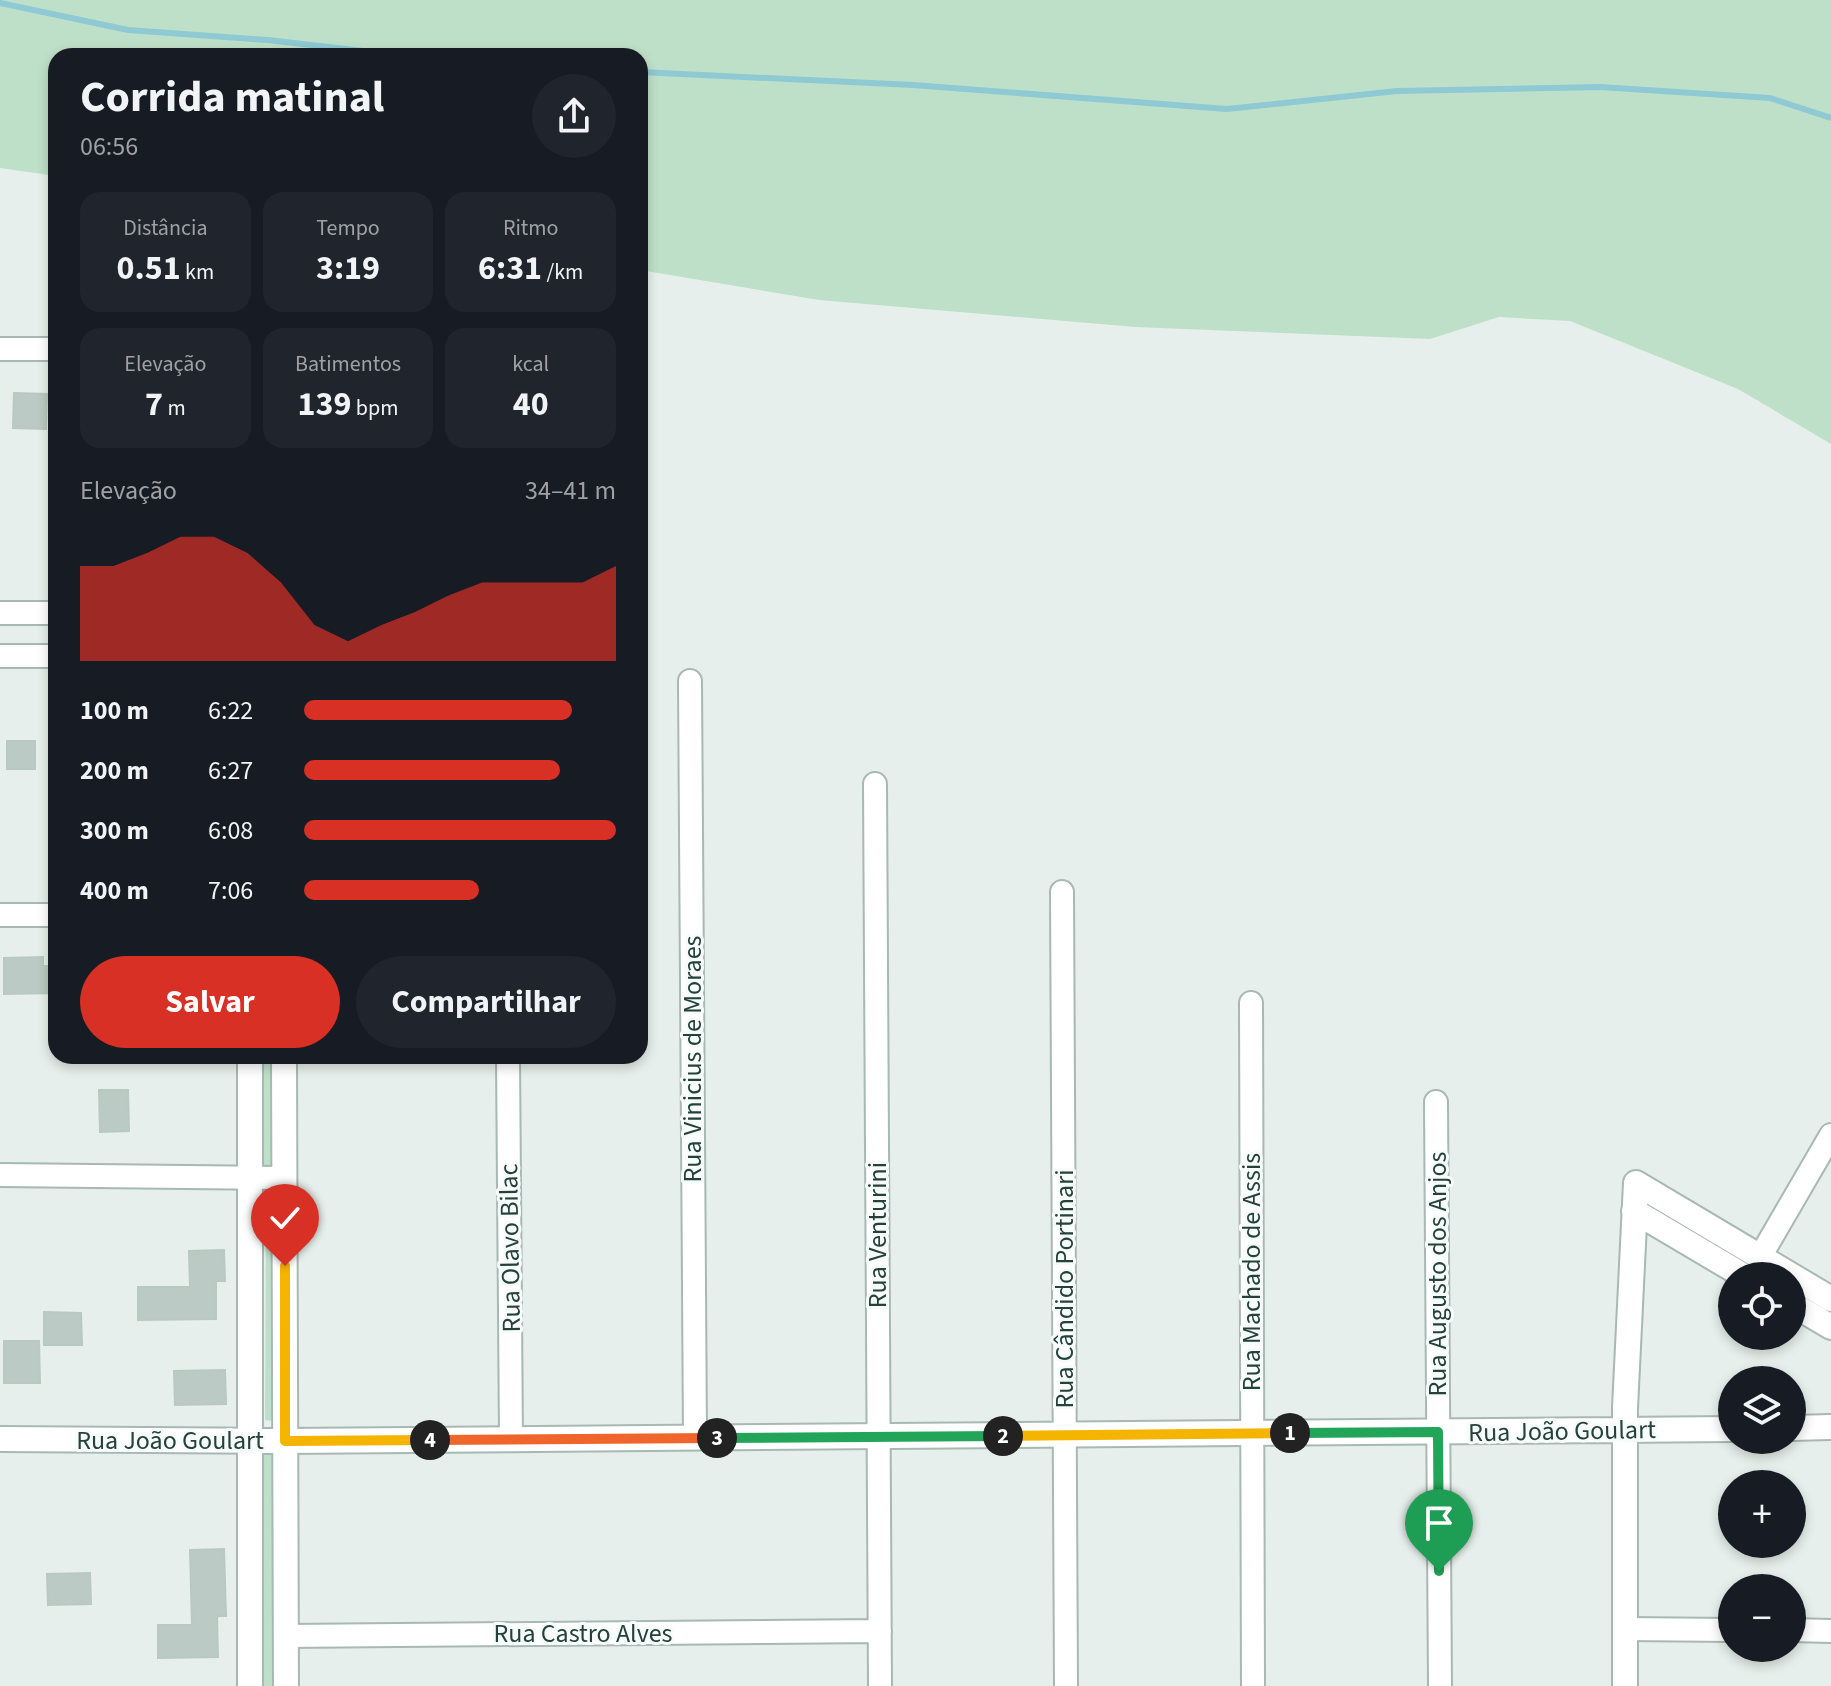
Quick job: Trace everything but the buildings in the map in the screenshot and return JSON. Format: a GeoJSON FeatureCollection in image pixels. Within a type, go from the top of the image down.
{"type":"FeatureCollection","features":[{"type":"Feature","properties":{"kind":"street"},"geometry":{"type":"LineString","coordinates":[[0,349],[48,349]]}},
{"type":"Feature","properties":{"kind":"street"},"geometry":{"type":"LineString","coordinates":[[0,613],[48,613]]}},
{"type":"Feature","properties":{"kind":"street"},"geometry":{"type":"LineString","coordinates":[[0,656],[48,656]]}},
{"type":"Feature","properties":{"kind":"street","name":"Rua Vinicius de Moraes"},"geometry":{"type":"LineString","coordinates":[[690,681],[695,1438]]}},
{"type":"Feature","properties":{"kind":"street","name":"Rua Venturini"},"geometry":{"type":"LineString","coordinates":[[875,784],[880,1686]]}},
{"type":"Feature","properties":{"kind":"street","name":"Rua Cândido Portinari"},"geometry":{"type":"LineString","coordinates":[[1062,892],[1066,1686]]}},
{"type":"Feature","properties":{"kind":"street"},"geometry":{"type":"LineString","coordinates":[[0,915],[48,915]]}},
{"type":"Feature","properties":{"kind":"street","name":"Rua Machado de Assis"},"geometry":{"type":"LineString","coordinates":[[1251,1003],[1253,1686]]}},
{"type":"Feature","properties":{"kind":"street"},"geometry":{"type":"LineString","coordinates":[[250,1064],[250,1686]]}},
{"type":"Feature","properties":{"kind":"street"},"geometry":{"type":"LineString","coordinates":[[284,1064],[286,1686]]}},
{"type":"Feature","properties":{"kind":"street","name":"Rua Olavo Bilac"},"geometry":{"type":"LineString","coordinates":[[508,1064],[511,1440]]}},
{"type":"Feature","properties":{"kind":"street","name":"Rua Augusto dos Anjos"},"geometry":{"type":"LineString","coordinates":[[1436,1102],[1440,1686]]}},
{"type":"Feature","properties":{"kind":"street"},"geometry":{"type":"LineString","coordinates":[[1760,1257],[1831,1135]]}},
{"type":"Feature","properties":{"kind":"street"},"geometry":{"type":"LineString","coordinates":[[0,1175],[285,1178]]}},
{"type":"Feature","properties":{"kind":"street"},"geometry":{"type":"LineString","coordinates":[[1625,1686],[1624,1431],[1636,1183],[1831,1299]]}},
{"type":"Feature","properties":{"kind":"street"},"geometry":{"type":"LineString","coordinates":[[1634,1211],[1720,1262]]}},
{"type":"Feature","properties":{"kind":"street"},"geometry":{"type":"LineString","coordinates":[[1806,1312],[1831,1327]]}},
{"type":"Feature","properties":{"kind":"street"},"geometry":{"type":"LineString","coordinates":[[1806,1428],[1831,1427]]}},
{"type":"Feature","properties":{"kind":"street","name":"Rua João Goulart"},"geometry":{"type":"LineString","coordinates":[[0,1439],[511,1440],[1718,1429]]}},
{"type":"Feature","properties":{"kind":"street"},"geometry":{"type":"LineString","coordinates":[[1625,1629],[1718,1630]]}},
{"type":"Feature","properties":{"kind":"street"},"geometry":{"type":"LineString","coordinates":[[1806,1630],[1831,1631]]}},
{"type":"Feature","properties":{"kind":"street","name":"Rua Castro Alves"},"geometry":{"type":"LineString","coordinates":[[286,1636],[880,1631]]}},
{"type":"Feature","properties":{"kind":"green space"},"geometry":{"type":"Polygon","coordinates":[[[0,0],[1831,0],[1831,444],[1738,389],[1570,321],[1499,317],[1430,339],[1135,327],[819,300],[648,271],[648,48],[48,48],[48,175],[0,168],[0,0]]]}},
{"type":"Feature","properties":{"kind":"green space"},"geometry":{"type":"Polygon","coordinates":[[[262,1064],[279,1064],[280,1168],[263,1168],[262,1064]]]}},
{"type":"Feature","properties":{"kind":"green space"},"geometry":{"type":"Polygon","coordinates":[[[266,1191],[280,1192],[280,1422],[265,1420],[266,1191]]]}},
{"type":"Feature","properties":{"kind":"green space"},"geometry":{"type":"Polygon","coordinates":[[[264,1450],[281,1450],[280,1686],[263,1686],[264,1450]]]}},
{"type":"Feature","properties":{"kind":"waterway"},"geometry":{"type":"LineString","coordinates":[[0,3],[128,30],[337,48]]}},
{"type":"Feature","properties":{"kind":"waterway"},"geometry":{"type":"LineString","coordinates":[[648,72],[913,85],[1227,109],[1397,91],[1600,87],[1770,98],[1831,118]]}},
{"type":"Feature","properties":{"kind":"route"},"geometry":{"type":"LineString","coordinates":[[285,1266],[285,1441],[1438,1432],[1439,1571]]}}]}
